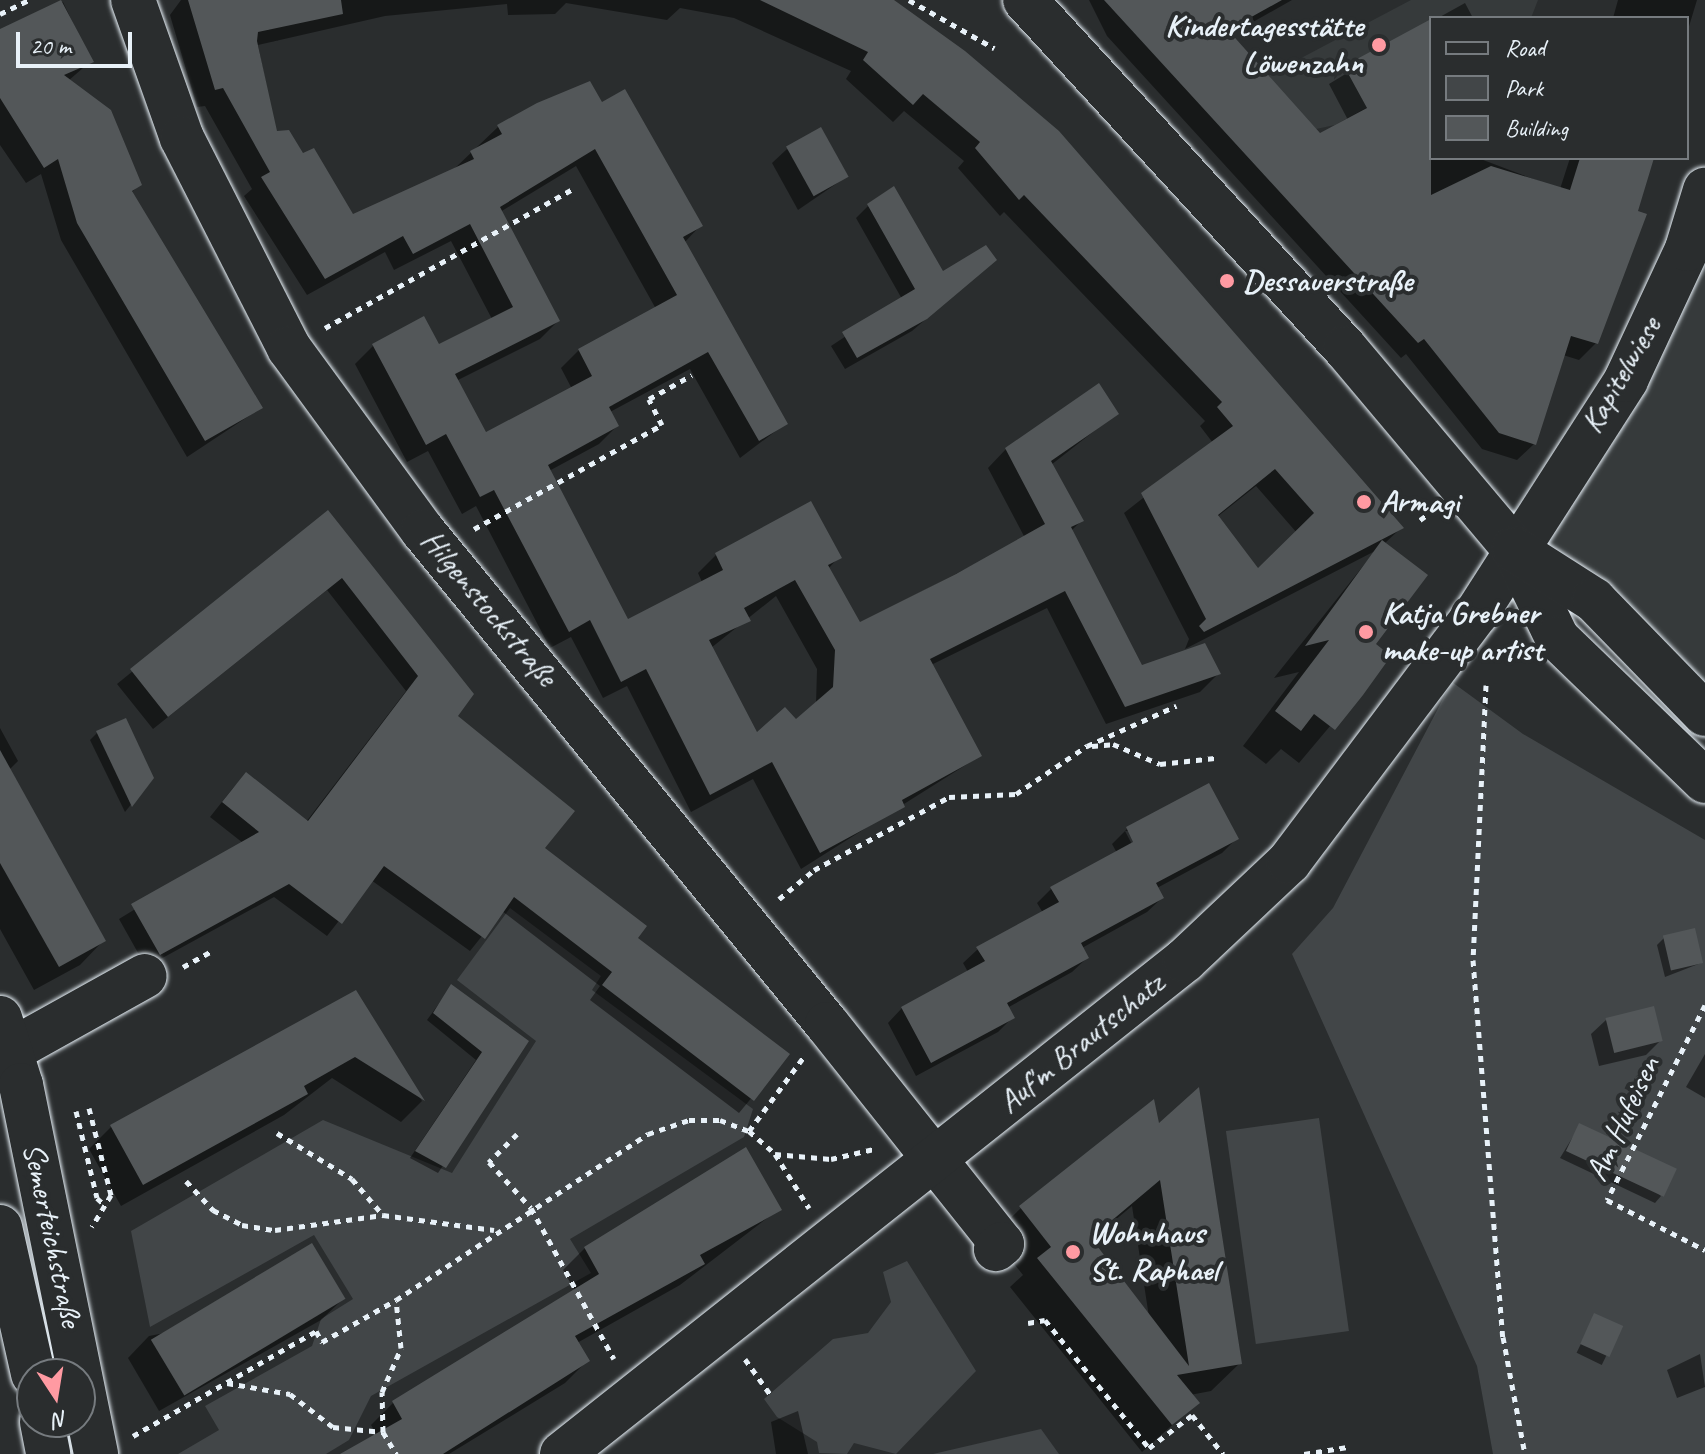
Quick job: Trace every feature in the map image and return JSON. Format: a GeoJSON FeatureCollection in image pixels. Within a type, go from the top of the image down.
{"type":"FeatureCollection","features":[{"type":"Feature","properties":{"kind":"street","name":"Hilgenstockstraße"},"geometry":{"type":"LineString","coordinates":[[133,0],[182,138],[289,348],[439,549],[748,925],[1002,1244],[996,1249]]}},
{"type":"Feature","properties":{"kind":"street"},"geometry":{"type":"LineString","coordinates":[[1024,2],[1325,326],[1514,549],[1557,638],[1705,781]]}},
{"type":"Feature","properties":{"kind":"street","name":"Kapitelwiese"},"geometry":{"type":"LineString","coordinates":[[1514,549],[1626,380],[1687,249],[1705,190]]}},
{"type":"Feature","properties":{"kind":"street"},"geometry":{"type":"LineString","coordinates":[[1514,549],[1594,600],[1705,714]]}},
{"type":"Feature","properties":{"kind":"street","name":"Auf'm Brautschatz"},"geometry":{"type":"LineString","coordinates":[[562,1454],[831,1244],[1185,960],[1289,862],[1476,614],[1514,549]]}},
{"type":"Feature","properties":{"kind":"street"},"geometry":{"type":"LineString","coordinates":[[5,1034],[145,976]]}},
{"type":"Feature","properties":{"kind":"street","name":"Semerteichstraße"},"geometry":{"type":"LineString","coordinates":[[5,1034],[113,1444]]}},
{"type":"Feature","properties":{"kind":"street","name":"Semerteichstraße"},"geometry":{"type":"LineString","coordinates":[[0,1227],[29,1358]]}},
{"type":"Feature","properties":{"kind":"path"},"geometry":{"type":"LineString","coordinates":[[0,14],[29,0]]}},
{"type":"Feature","properties":{"kind":"path"},"geometry":{"type":"LineString","coordinates":[[909,0],[994,48]]}},
{"type":"Feature","properties":{"kind":"path"},"geometry":{"type":"LineString","coordinates":[[289,348],[571,190]]}},
{"type":"Feature","properties":{"kind":"path"},"geometry":{"type":"LineString","coordinates":[[439,549],[662,425],[649,399],[692,375]]}},
{"type":"Feature","properties":{"kind":"path"},"geometry":{"type":"LineString","coordinates":[[1486,685],[1473,960],[1503,1337],[1525,1454]]}},
{"type":"Feature","properties":{"kind":"path"},"geometry":{"type":"LineString","coordinates":[[748,925],[814,870],[949,797],[1016,794],[1087,746],[1176,706]]}},
{"type":"Feature","properties":{"kind":"path"},"geometry":{"type":"LineString","coordinates":[[1087,746],[1113,744],[1160,764],[1215,758]]}},
{"type":"Feature","properties":{"kind":"path","name":"Am Hufeisen"},"geometry":{"type":"LineString","coordinates":[[1705,1005],[1607,1200],[1705,1250]]}},
{"type":"Feature","properties":{"kind":"path"},"geometry":{"type":"LineString","coordinates":[[749,1131],[827,1024]]}},
{"type":"Feature","properties":{"kind":"path"},"geometry":{"type":"LineString","coordinates":[[76,1111],[97,1198],[106,1206],[111,1195],[89,1108]]}},
{"type":"Feature","properties":{"kind":"path"},"geometry":{"type":"LineString","coordinates":[[113,1444],[316,1331],[322,1342],[396,1300],[494,1230],[648,1134],[689,1120],[720,1120],[749,1131],[775,1154],[831,1244]]}},
{"type":"Feature","properties":{"kind":"path"},"geometry":{"type":"LineString","coordinates":[[775,1154],[831,1159],[882,1148],[907,1126]]}},
{"type":"Feature","properties":{"kind":"path"},"geometry":{"type":"LineString","coordinates":[[277,1133],[352,1179],[383,1215]]}},
{"type":"Feature","properties":{"kind":"path"},"geometry":{"type":"LineString","coordinates":[[517,1134],[489,1162],[531,1208],[616,1363],[651,1384]]}},
{"type":"Feature","properties":{"kind":"path"},"geometry":{"type":"LineString","coordinates":[[186,1181],[213,1210],[242,1225],[275,1230],[383,1215],[494,1230]]}},
{"type":"Feature","properties":{"kind":"path"},"geometry":{"type":"LineString","coordinates":[[396,1300],[401,1348],[382,1392],[383,1432],[396,1454]]}},
{"type":"Feature","properties":{"kind":"path"},"geometry":{"type":"LineString","coordinates":[[1028,1323],[1045,1320],[1149,1448],[1192,1415],[1223,1454]]}},
{"type":"Feature","properties":{"kind":"path"},"geometry":{"type":"LineString","coordinates":[[226,1383],[290,1394],[333,1427],[383,1432]]}},
{"type":"Feature","properties":{"kind":"path"},"geometry":{"type":"LineString","coordinates":[[1304,1454],[1347,1447]]}},
{"type":"Feature","properties":{"kind":"shaded area","name":"Kindertagesstätte Löwenzahn"},"geometry":{"type":"Polygon","coordinates":[[[1411,0],[1538,0],[1532,16],[1429,16],[1429,73],[1335,125],[1316,129],[1278,93],[1269,75],[1411,0]]]}},
{"type":"Feature","properties":{"kind":"shaded area"},"geometry":{"type":"Polygon","coordinates":[[[1705,221],[1705,696],[1528,543],[1705,221]]]}},
{"type":"Feature","properties":{"kind":"green space"},"geometry":{"type":"Polygon","coordinates":[[[1452,682],[1523,734],[1705,840],[1705,1454],[1493,1454],[1477,1366],[1292,954],[1333,908],[1452,682]]]}},
{"type":"Feature","properties":{"kind":"green space"},"geometry":{"type":"Polygon","coordinates":[[[510,908],[601,976],[592,990],[753,1109],[744,1137],[570,1239],[591,1273],[371,1396],[349,1440],[326,1454],[178,1454],[219,1430],[205,1406],[312,1346],[321,1319],[353,1299],[314,1235],[150,1327],[131,1231],[323,1120],[452,1173],[536,1041],[457,980],[510,908]]]}},
{"type":"Feature","properties":{"kind":"green space"},"geometry":{"type":"Polygon","coordinates":[[[1319,1118],[1349,1331],[1256,1344],[1226,1131],[1319,1118]]]}},
{"type":"Feature","properties":{"kind":"green space"},"geometry":{"type":"Polygon","coordinates":[[[907,1261],[976,1371],[896,1454],[854,1443],[847,1454],[819,1453],[817,1442],[777,1417],[764,1399],[833,1339],[868,1333],[891,1302],[883,1272],[907,1261]]]}},
{"type":"Feature","properties":{"kind":"green space"},"geometry":{"type":"Polygon","coordinates":[[[1041,1429],[1059,1454],[933,1454],[1041,1429]]]}},
{"type":"Feature","properties":{"kind":"building"},"geometry":{"type":"Polygon","coordinates":[[[61,0],[94,62],[64,75],[111,110],[142,185],[132,191],[263,408],[205,441],[77,223],[58,159],[44,168],[0,98],[0,29],[61,0]]]}},
{"type":"Feature","properties":{"kind":"building"},"geometry":{"type":"Polygon","coordinates":[[[188,0],[341,0],[343,14],[258,32],[257,41],[277,131],[289,130],[303,153],[314,148],[353,214],[474,159],[470,151],[502,134],[497,125],[537,103],[590,81],[602,102],[625,89],[703,226],[683,237],[788,424],[759,441],[708,352],[609,407],[619,426],[548,465],[628,619],[723,570],[715,553],[811,501],[842,558],[828,565],[860,622],[956,574],[1045,524],[1005,448],[1099,383],[1119,414],[1051,461],[1084,521],[1071,527],[1142,665],[1205,643],[1221,674],[1125,707],[1065,591],[930,659],[982,756],[902,800],[905,807],[820,853],[772,762],[710,795],[646,669],[621,682],[590,620],[569,632],[494,490],[480,497],[446,434],[426,445],[372,344],[424,316],[439,344],[513,307],[470,224],[413,254],[403,236],[325,279],[261,177],[270,172],[223,88],[215,90],[188,0]],[[595,149],[500,207],[560,321],[455,374],[486,432],[592,376],[578,349],[677,295],[595,149]],[[795,580],[744,608],[751,621],[709,640],[757,732],[785,707],[796,719],[833,687],[835,650],[795,580]]]}},
{"type":"Feature","properties":{"kind":"building"},"geometry":{"type":"Polygon","coordinates":[[[760,0],[894,0],[965,51],[1059,131],[1404,528],[1204,632],[1199,626],[1206,619],[1141,493],[1233,426],[1217,407],[1222,402],[1024,195],[1019,200],[975,148],[980,142],[923,94],[913,105],[863,60],[868,52],[760,0]],[[1275,469],[1218,515],[1258,568],[1314,513],[1275,469]]]}},
{"type":"Feature","properties":{"kind":"building"},"geometry":{"type":"Polygon","coordinates":[[[1104,0],[1282,0],[1228,30],[1320,133],[1367,108],[1344,66],[1429,20],[1431,195],[1491,166],[1570,190],[1579,160],[1653,160],[1638,211],[1647,214],[1598,344],[1571,336],[1536,445],[1499,433],[1424,339],[1418,343],[1104,0]]]}},
{"type":"Feature","properties":{"kind":"building"},"geometry":{"type":"Polygon","coordinates":[[[821,127],[849,177],[814,196],[786,146],[821,127]]]}},
{"type":"Feature","properties":{"kind":"building"},"geometry":{"type":"Polygon","coordinates":[[[894,186],[943,271],[986,245],[997,260],[927,319],[857,358],[842,332],[915,289],[867,204],[894,186]]]}},
{"type":"Feature","properties":{"kind":"building"},"geometry":{"type":"Polygon","coordinates":[[[328,510],[474,694],[458,716],[575,811],[545,848],[647,926],[638,938],[790,1054],[754,1101],[602,985],[612,972],[514,897],[485,939],[384,866],[342,924],[289,884],[160,955],[131,904],[259,832],[222,802],[246,772],[308,821],[418,676],[342,578],[168,717],[130,669],[328,510]]]}},
{"type":"Feature","properties":{"kind":"building"},"geometry":{"type":"Polygon","coordinates":[[[1382,540],[1428,575],[1376,644],[1391,656],[1335,730],[1314,714],[1301,731],[1275,711],[1329,640],[1305,646],[1382,540]]]}},
{"type":"Feature","properties":{"kind":"building"},"geometry":{"type":"Polygon","coordinates":[[[126,718],[154,778],[132,807],[96,731],[126,718]]]}},
{"type":"Feature","properties":{"kind":"building"},"geometry":{"type":"Polygon","coordinates":[[[0,750],[106,941],[59,967],[0,863],[0,750]]]}},
{"type":"Feature","properties":{"kind":"building"},"geometry":{"type":"Polygon","coordinates":[[[1209,783],[1239,839],[1156,883],[1164,898],[1081,943],[1089,958],[1007,1003],[1015,1018],[931,1063],[901,1007],[985,961],[976,947],[1059,902],[1050,887],[1133,842],[1126,827],[1209,783]]]}},
{"type":"Feature","properties":{"kind":"building"},"geometry":{"type":"Polygon","coordinates":[[[1695,928],[1703,963],[1671,971],[1663,935],[1695,928]]]}},
{"type":"Feature","properties":{"kind":"building"},"geometry":{"type":"Polygon","coordinates":[[[451,984],[529,1041],[446,1168],[415,1151],[482,1052],[433,1013],[451,984]]]}},
{"type":"Feature","properties":{"kind":"building"},"geometry":{"type":"Polygon","coordinates":[[[356,990],[425,1101],[355,1057],[304,1086],[308,1094],[143,1185],[110,1125],[356,990]]]}},
{"type":"Feature","properties":{"kind":"building"},"geometry":{"type":"Polygon","coordinates":[[[1654,1006],[1663,1041],[1614,1053],[1605,1018],[1654,1006]]]}},
{"type":"Feature","properties":{"kind":"building","name":"Wohnhaus St. Raphael"},"geometry":{"type":"Polygon","coordinates":[[[1199,1087],[1242,1364],[1177,1375],[1200,1403],[1172,1425],[1037,1258],[1051,1247],[1019,1206],[1154,1099],[1159,1123],[1199,1087]],[[1160,1180],[1091,1238],[1189,1366],[1160,1180]]]}},
{"type":"Feature","properties":{"kind":"building"},"geometry":{"type":"Polygon","coordinates":[[[1579,1123],[1677,1169],[1664,1197],[1566,1151],[1579,1123]]]}},
{"type":"Feature","properties":{"kind":"building"},"geometry":{"type":"Polygon","coordinates":[[[746,1147],[782,1210],[700,1255],[705,1264],[575,1336],[590,1361],[443,1454],[340,1454],[402,1419],[392,1401],[599,1274],[584,1247],[746,1147]]]}},
{"type":"Feature","properties":{"kind":"building"},"geometry":{"type":"Polygon","coordinates":[[[312,1243],[345,1299],[184,1396],[151,1340],[312,1243]]]}},
{"type":"Feature","properties":{"kind":"building"},"geometry":{"type":"Polygon","coordinates":[[[1594,1313],[1623,1326],[1609,1357],[1580,1344],[1594,1313]]]}},
{"type":"Feature","properties":{"kind":"place","name":"Kindertagesstätte Löwenzahn"},"geometry":{"type":"Point","coordinates":[1379,45]}},
{"type":"Feature","properties":{"kind":"place","name":"Dessauerstraße"},"geometry":{"type":"Point","coordinates":[1227,281]}},
{"type":"Feature","properties":{"kind":"place","name":"Armagi"},"geometry":{"type":"Point","coordinates":[1364,502]}},
{"type":"Feature","properties":{"kind":"place","name":"Katja Grebner make-up artist"},"geometry":{"type":"Point","coordinates":[1366,632]}},
{"type":"Feature","properties":{"kind":"place","name":"Wohnhaus St. Raphael"},"geometry":{"type":"Point","coordinates":[1073,1252]}}]}
